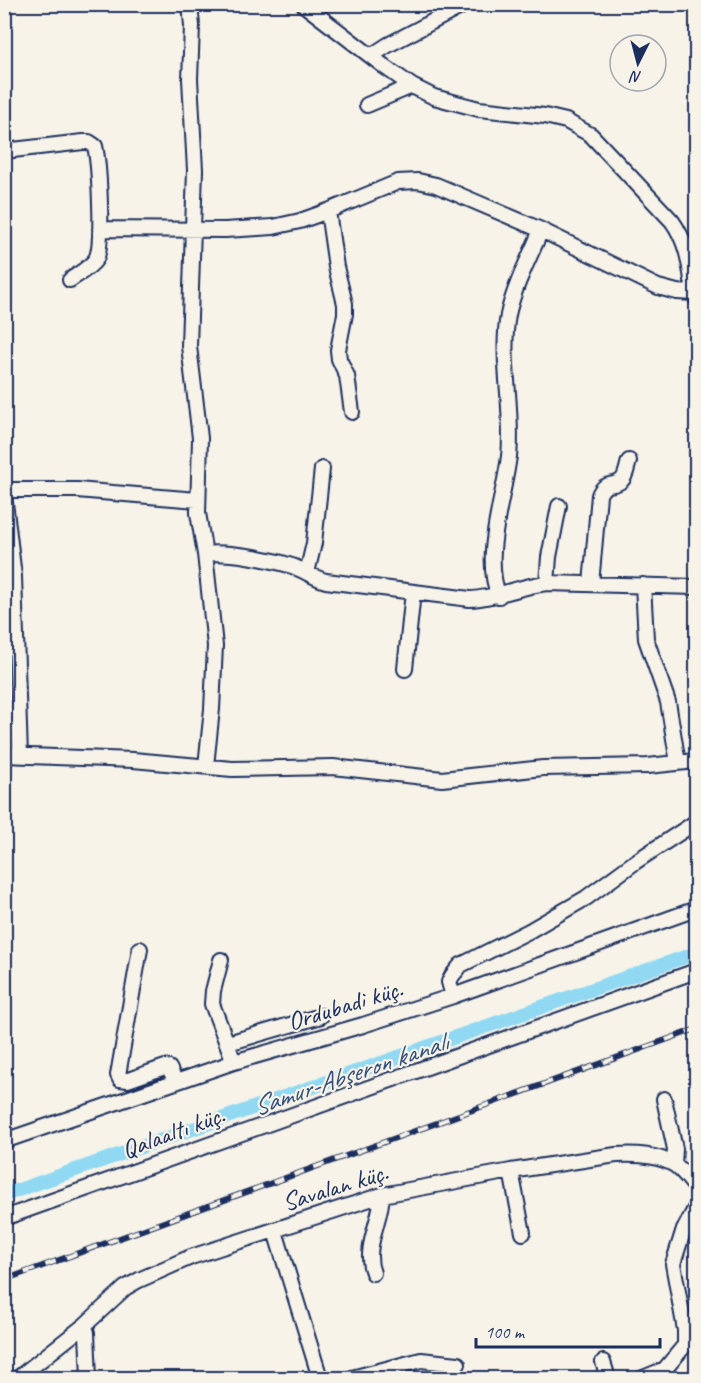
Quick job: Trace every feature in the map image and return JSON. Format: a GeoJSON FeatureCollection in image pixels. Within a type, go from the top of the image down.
{"type":"FeatureCollection","features":[{"type":"Feature","properties":{"kind":"street"},"geometry":{"type":"LineString","coordinates":[[190,4],[192,26],[190,79],[195,170],[189,346],[200,438],[197,500],[215,646],[206,766]]}},
{"type":"Feature","properties":{"kind":"street"},"geometry":{"type":"LineString","coordinates":[[100,229],[273,227],[300,221],[399,182],[418,181],[436,185],[541,230],[658,287],[695,295],[688,256],[680,232],[591,135],[566,121],[545,116],[479,109],[434,97],[412,86],[303,4]]}},
{"type":"Feature","properties":{"kind":"street"},"geometry":{"type":"LineString","coordinates":[[371,56],[387,45],[466,4]]}},
{"type":"Feature","properties":{"kind":"street"},"geometry":{"type":"LineString","coordinates":[[368,105],[412,86]]}},
{"type":"Feature","properties":{"kind":"street"},"geometry":{"type":"LineString","coordinates":[[4,151],[83,141],[94,146],[100,229],[96,258],[70,280]]}},
{"type":"Feature","properties":{"kind":"street"},"geometry":{"type":"LineString","coordinates":[[328,211],[336,267],[345,304],[338,350],[339,359],[347,376],[351,412]]}},
{"type":"Feature","properties":{"kind":"street"},"geometry":{"type":"LineString","coordinates":[[499,596],[493,574],[494,546],[509,456],[506,335],[508,315],[541,230]]}},
{"type":"Feature","properties":{"kind":"street"},"geometry":{"type":"LineString","coordinates":[[591,584],[599,495],[607,485],[620,482],[624,478],[629,461]]}},
{"type":"Feature","properties":{"kind":"street"},"geometry":{"type":"LineString","coordinates":[[307,573],[314,543],[322,469]]}},
{"type":"Feature","properties":{"kind":"street"},"geometry":{"type":"LineString","coordinates":[[20,756],[14,576],[4,492],[77,489],[197,500]]}},
{"type":"Feature","properties":{"kind":"street"},"geometry":{"type":"LineString","coordinates":[[547,583],[549,557],[559,506]]}},
{"type":"Feature","properties":{"kind":"street"},"geometry":{"type":"LineString","coordinates":[[205,554],[217,553],[290,565],[326,581],[470,599],[499,596],[527,585],[547,583],[696,587]]}},
{"type":"Feature","properties":{"kind":"street"},"geometry":{"type":"LineString","coordinates":[[643,585],[646,639],[668,702],[678,763]]}},
{"type":"Feature","properties":{"kind":"street"},"geometry":{"type":"LineString","coordinates":[[405,669],[412,592]]}},
{"type":"Feature","properties":{"kind":"street"},"geometry":{"type":"LineString","coordinates":[[4,755],[133,760],[255,769],[333,767],[442,778],[543,768],[696,761]]}},
{"type":"Feature","properties":{"kind":"street"},"geometry":{"type":"LineString","coordinates":[[453,996],[449,982],[461,965],[529,931],[586,898],[696,822]]}},
{"type":"Feature","properties":{"kind":"street","name":"Ordubadi küç."},"geometry":{"type":"LineString","coordinates":[[4,1141],[234,1062],[453,996],[696,909]]}},
{"type":"Feature","properties":{"kind":"street"},"geometry":{"type":"LineString","coordinates":[[140,949],[118,1075],[120,1079],[128,1080],[165,1067],[169,1068],[176,1082]]}},
{"type":"Feature","properties":{"kind":"street"},"geometry":{"type":"LineString","coordinates":[[221,960],[212,1004],[234,1062]]}},
{"type":"Feature","properties":{"kind":"street","name":"Qalaaltı küç."},"geometry":{"type":"LineString","coordinates":[[4,1218],[696,971]]}},
{"type":"Feature","properties":{"kind":"street"},"geometry":{"type":"LineString","coordinates":[[228,1043],[321,1016]]}},
{"type":"Feature","properties":{"kind":"street"},"geometry":{"type":"LineString","coordinates":[[664,1099],[675,1149],[674,1164],[696,1188]]}},
{"type":"Feature","properties":{"kind":"street","name":"Savalan küç."},"geometry":{"type":"LineString","coordinates":[[18,1378],[85,1324],[125,1288],[210,1250],[274,1232],[382,1195],[511,1171],[616,1155],[648,1156],[674,1164]]}},
{"type":"Feature","properties":{"kind":"street"},"geometry":{"type":"LineString","coordinates":[[511,1171],[523,1233]]}},
{"type":"Feature","properties":{"kind":"street"},"geometry":{"type":"LineString","coordinates":[[373,1273],[368,1261],[369,1251],[381,1212],[382,1195]]}},
{"type":"Feature","properties":{"kind":"street"},"geometry":{"type":"LineString","coordinates":[[643,1378],[665,1369],[685,1345],[685,1330],[673,1264],[682,1232],[696,1207]]}},
{"type":"Feature","properties":{"kind":"street"},"geometry":{"type":"LineString","coordinates":[[274,1232],[320,1378]]}},
{"type":"Feature","properties":{"kind":"street"},"geometry":{"type":"LineString","coordinates":[[85,1324],[90,1378]]}},
{"type":"Feature","properties":{"kind":"street"},"geometry":{"type":"LineString","coordinates":[[352,1378],[421,1360],[458,1364]]}},
{"type":"Feature","properties":{"kind":"street"},"geometry":{"type":"LineString","coordinates":[[603,1362],[608,1378]]}},
{"type":"Feature","properties":{"kind":"waterway","name":"Samur-Abşeron kanalı"},"geometry":{"type":"LineString","coordinates":[[4,1195],[696,953]]}},
{"type":"Feature","properties":{"kind":"railway"},"geometry":{"type":"LineString","coordinates":[[4,1280],[696,1029]]}}]}
